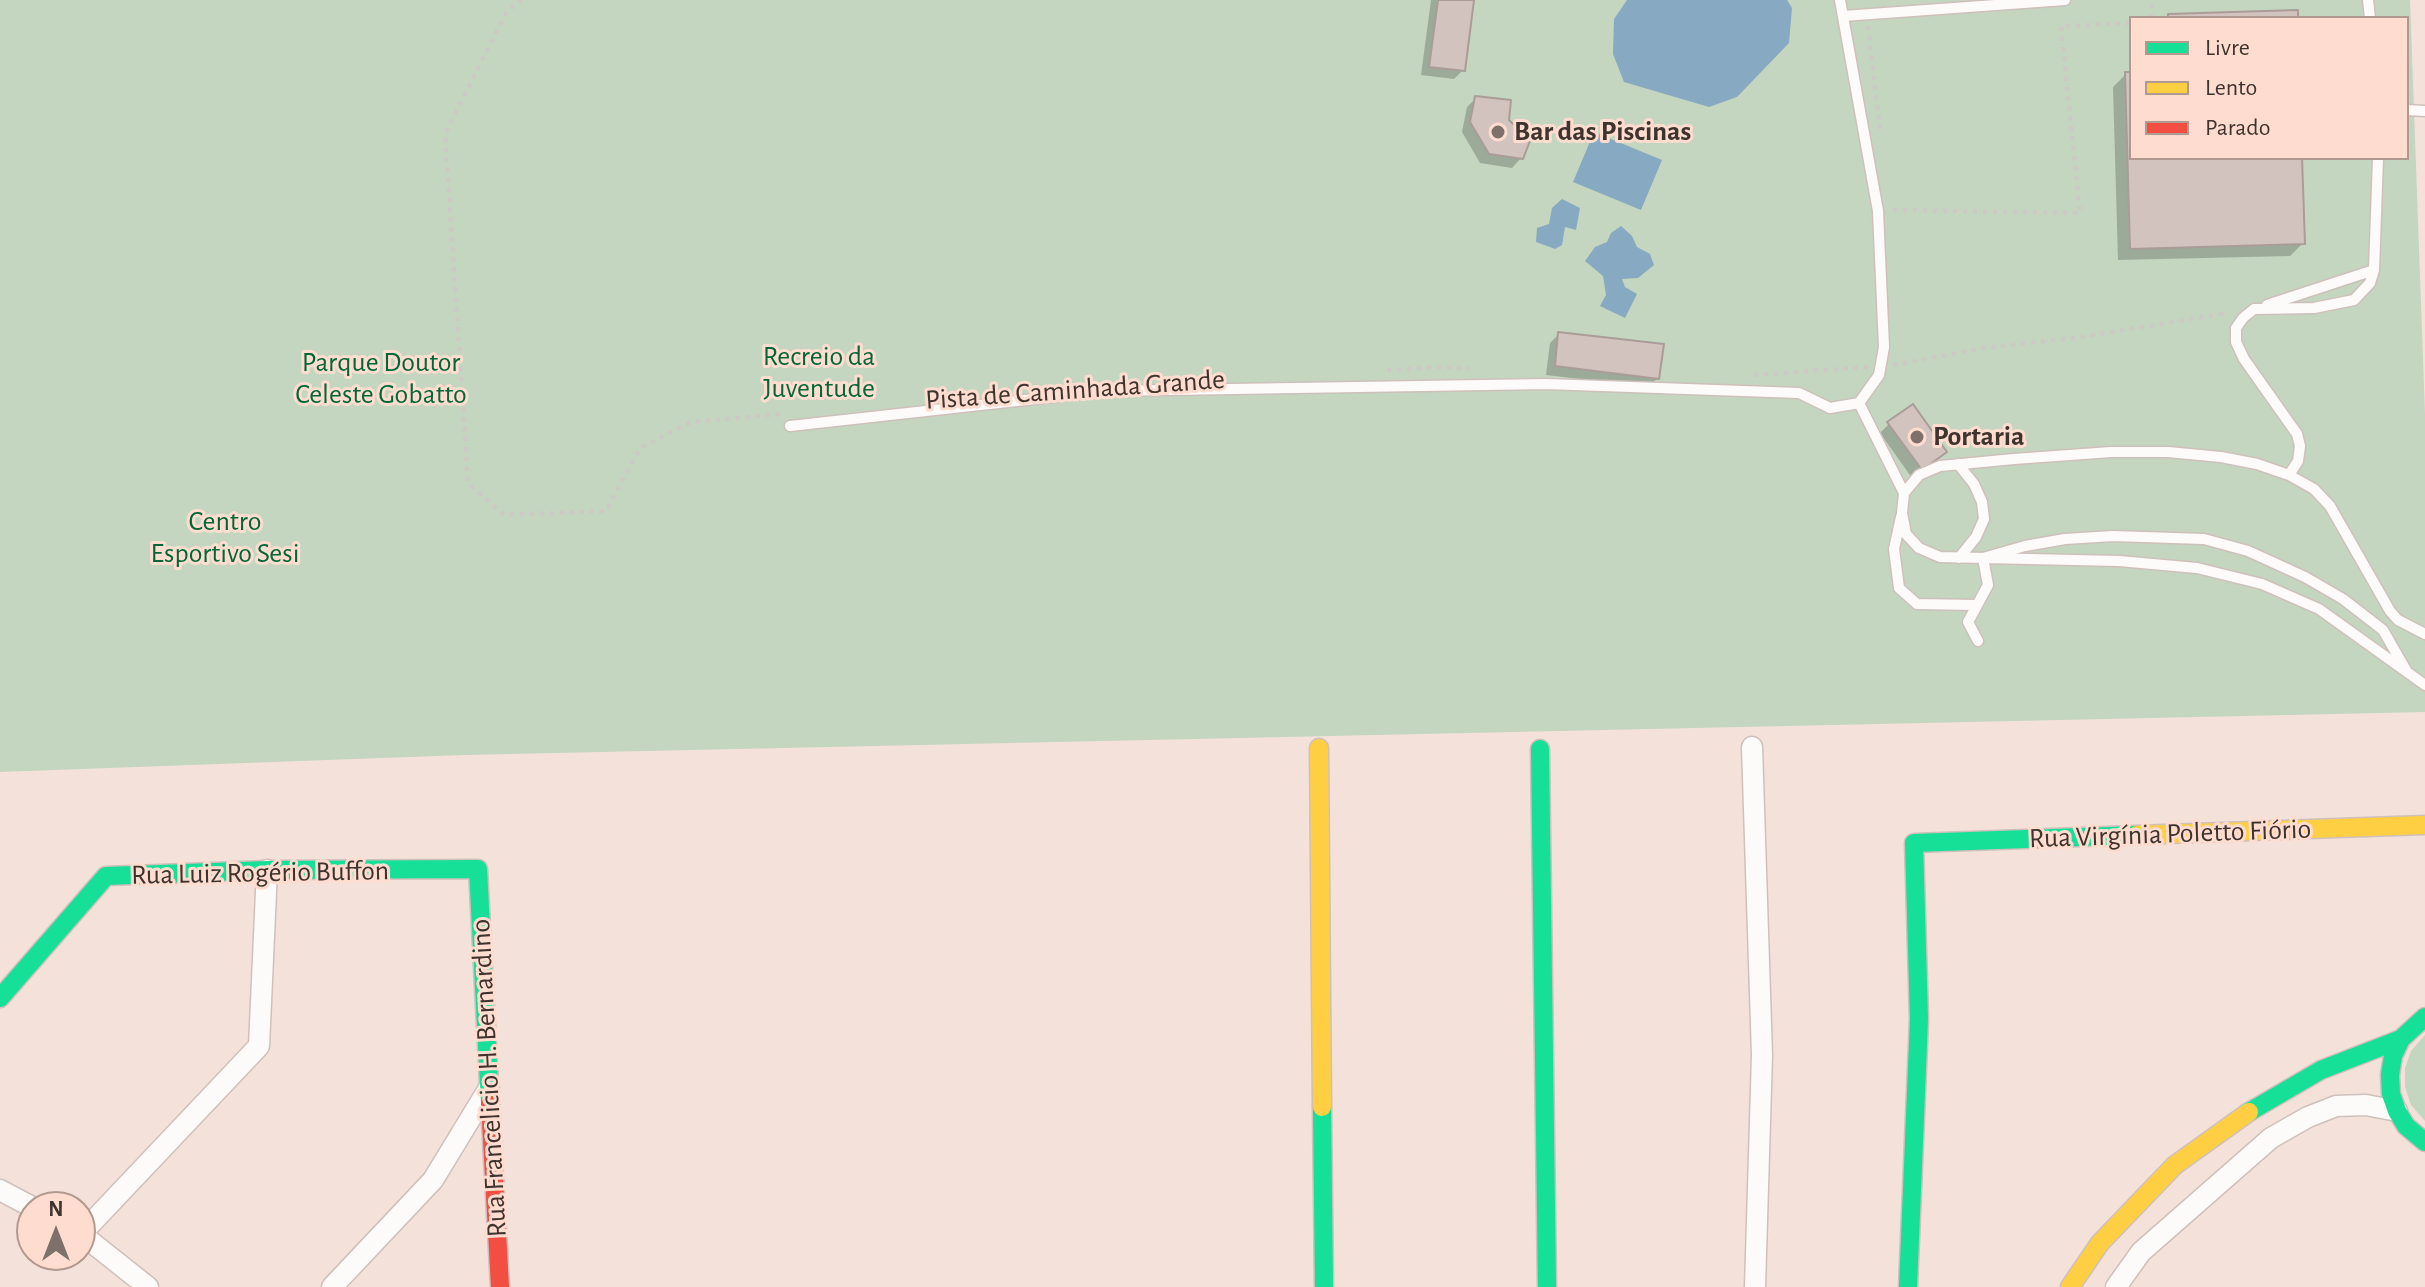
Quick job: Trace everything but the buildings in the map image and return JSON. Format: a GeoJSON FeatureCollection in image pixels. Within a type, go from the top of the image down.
{"type":"FeatureCollection","features":[{"type":"Feature","properties":{"kind":"street"},"geometry":{"type":"LineString","coordinates":[[1752,747],[1762,1055],[1755,1287]]}},
{"type":"Feature","properties":{"kind":"street"},"geometry":{"type":"LineString","coordinates":[[1319,748],[1324,1287]]}},
{"type":"Feature","properties":{"kind":"street"},"geometry":{"type":"LineString","coordinates":[[1540,749],[1547,1287]]}},
{"type":"Feature","properties":{"kind":"street","name":"Rua Virgínia Poletto Fiório"},"geometry":{"type":"LineString","coordinates":[[1908,1287],[1919,1019],[1914,843],[2425,825]]}},
{"type":"Feature","properties":{"kind":"street","name":"Rua Luiz Rogério Buffon"},"geometry":{"type":"LineString","coordinates":[[0,998],[106,876],[267,870],[478,869]]}},
{"type":"Feature","properties":{"kind":"street","name":"Rua Francelicio H. Bernardino"},"geometry":{"type":"LineString","coordinates":[[478,869],[500,1287]]}},
{"type":"Feature","properties":{"kind":"street"},"geometry":{"type":"LineString","coordinates":[[96,1218],[259,1046],[267,870]]}},
{"type":"Feature","properties":{"kind":"street"},"geometry":{"type":"LineString","coordinates":[[2423,1145],[2397,1111],[2391,1094],[2390,1075],[2393,1056],[2401,1039],[2422,1018],[2425,1001]]}},
{"type":"Feature","properties":{"kind":"street"},"geometry":{"type":"LineString","coordinates":[[2070,1287],[2100,1243],[2175,1165],[2254,1108],[2321,1070],[2401,1039]]}},
{"type":"Feature","properties":{"kind":"street"},"geometry":{"type":"LineString","coordinates":[[332,1287],[433,1180],[489,1088]]}},
{"type":"Feature","properties":{"kind":"street"},"geometry":{"type":"LineString","coordinates":[[2116,1287],[2141,1252],[2271,1138],[2308,1117],[2336,1106],[2366,1105],[2397,1111]]}},
{"type":"Feature","properties":{"kind":"street"},"geometry":{"type":"LineString","coordinates":[[96,1246],[148,1287]]}},
{"type":"Feature","properties":{"kind":"lane"},"geometry":{"type":"LineString","coordinates":[[790,426],[1107,391],[1546,384],[1799,393],[1830,408],[1859,403],[1879,375],[1884,347],[1878,211],[1840,0]]}},
{"type":"Feature","properties":{"kind":"lane"},"geometry":{"type":"LineString","coordinates":[[1843,16],[2065,0]]}},
{"type":"Feature","properties":{"kind":"lane"},"geometry":{"type":"LineString","coordinates":[[2254,309],[2314,308],[2354,300],[2370,283],[2374,270],[2378,160]]}},
{"type":"Feature","properties":{"kind":"lane"},"geometry":{"type":"LineString","coordinates":[[2289,475],[2298,461],[2300,446],[2297,434],[2244,359],[2236,342],[2236,328],[2254,309],[2374,270]]}},
{"type":"Feature","properties":{"kind":"lane"},"geometry":{"type":"LineString","coordinates":[[1859,403],[1904,493],[1894,549],[1899,588],[1917,604],[1976,605]]}},
{"type":"Feature","properties":{"kind":"lane"},"geometry":{"type":"LineString","coordinates":[[1904,493],[1919,475],[1940,466],[1958,464],[2111,452],[2168,452],[2257,464],[2289,475],[2314,489],[2330,506],[2390,611],[2398,620],[2425,634]]}},
{"type":"Feature","properties":{"kind":"lane"},"geometry":{"type":"LineString","coordinates":[[1958,464],[1974,484],[1982,502],[1984,519],[1976,537],[1959,558]]}},
{"type":"Feature","properties":{"kind":"lane"},"geometry":{"type":"LineString","coordinates":[[1902,513],[1906,534],[1919,548],[1940,557],[2134,562],[2197,568],[2262,584],[2319,609],[2425,685]]}},
{"type":"Feature","properties":{"kind":"lane"},"geometry":{"type":"LineString","coordinates":[[1983,558],[2065,539],[2113,536],[2204,539],[2248,551],[2305,577],[2343,599],[2383,630],[2408,674]]}},
{"type":"Feature","properties":{"kind":"lane"},"geometry":{"type":"LineString","coordinates":[[1978,641],[1968,622],[1988,585],[1983,558]]}},
{"type":"Feature","properties":{"kind":"lane"},"geometry":{"type":"LineString","coordinates":[[2383,630],[2398,620]]}},
{"type":"Feature","properties":{"kind":"path"},"geometry":{"type":"LineString","coordinates":[[522,0],[507,11],[445,134],[468,483],[504,515],[606,511],[640,448],[691,422],[797,413]]}},
{"type":"Feature","properties":{"kind":"path"},"geometry":{"type":"LineString","coordinates":[[1866,12],[1881,134]]}},
{"type":"Feature","properties":{"kind":"path"},"geometry":{"type":"LineString","coordinates":[[1890,210],[2080,213],[2061,26],[2129,23]]}},
{"type":"Feature","properties":{"kind":"path"},"geometry":{"type":"LineString","coordinates":[[1753,375],[1878,367],[1983,348],[2075,338],[2254,309]]}},
{"type":"Feature","properties":{"kind":"path"},"geometry":{"type":"LineString","coordinates":[[1380,370],[1473,369]]}},
{"type":"Feature","properties":{"kind":"green space","name":"Recreio da Juventude"},"geometry":{"type":"Polygon","coordinates":[[[0,0],[2410,0],[2425,414],[2425,712],[464,755],[0,772],[0,0]]]}},
{"type":"Feature","properties":{"kind":"green space"},"geometry":{"type":"Polygon","coordinates":[[[2425,1035],[2425,1121],[2411,1105],[2405,1087],[2405,1068],[2411,1051],[2425,1035]]]}},
{"type":"Feature","properties":{"kind":"water"},"geometry":{"type":"Polygon","coordinates":[[[1627,0],[1787,0],[1792,8],[1789,43],[1737,97],[1709,107],[1624,82],[1613,54],[1614,19],[1627,0]]]}},
{"type":"Feature","properties":{"kind":"water"},"geometry":{"type":"Polygon","coordinates":[[[1594,132],[1662,160],[1641,210],[1573,182],[1594,132]]]}},
{"type":"Feature","properties":{"kind":"water"},"geometry":{"type":"Polygon","coordinates":[[[1562,199],[1580,208],[1576,230],[1565,227],[1562,245],[1555,249],[1536,242],[1537,228],[1549,224],[1552,208],[1562,199]]]}},
{"type":"Feature","properties":{"kind":"water"},"geometry":{"type":"Polygon","coordinates":[[[1621,226],[1632,236],[1637,247],[1650,254],[1654,265],[1638,278],[1622,279],[1625,287],[1637,294],[1625,318],[1600,306],[1606,295],[1603,276],[1585,261],[1595,247],[1607,242],[1611,233],[1621,226]]]}},
{"type":"Feature","properties":{"kind":"traffic: fast"},"geometry":{"type":"LineString","coordinates":[[1540,749],[1547,1287]]}},
{"type":"Feature","properties":{"kind":"traffic: fast"},"geometry":{"type":"LineString","coordinates":[[1908,1287],[1919,1019],[1914,843],[2137,835]]}},
{"type":"Feature","properties":{"kind":"traffic: fast"},"geometry":{"type":"LineString","coordinates":[[0,998],[106,876],[267,870],[478,869],[490,1103]]}},
{"type":"Feature","properties":{"kind":"traffic: fast"},"geometry":{"type":"LineString","coordinates":[[2425,1017],[2401,1039],[2393,1056],[2390,1075],[2391,1094],[2397,1111],[2406,1126],[2425,1142]]}},
{"type":"Feature","properties":{"kind":"traffic: fast"},"geometry":{"type":"LineString","coordinates":[[2249,1112],[2321,1070],[2401,1039]]}},
{"type":"Feature","properties":{"kind":"traffic: fast"},"geometry":{"type":"LineString","coordinates":[[1322,1107],[1324,1287]]}},
{"type":"Feature","properties":{"kind":"traffic: slow"},"geometry":{"type":"LineString","coordinates":[[1319,748],[1322,1107]]}},
{"type":"Feature","properties":{"kind":"traffic: slow"},"geometry":{"type":"LineString","coordinates":[[2137,835],[2425,825]]}},
{"type":"Feature","properties":{"kind":"traffic: slow"},"geometry":{"type":"LineString","coordinates":[[2070,1287],[2100,1243],[2175,1165],[2249,1112]]}},
{"type":"Feature","properties":{"kind":"traffic: jam"},"geometry":{"type":"LineString","coordinates":[[490,1103],[500,1287]]}},
{"type":"Feature","properties":{"kind":"place","name":"Bar das Piscinas"},"geometry":{"type":"Point","coordinates":[1498,132]}},
{"type":"Feature","properties":{"kind":"place","name":"Portaria"},"geometry":{"type":"Point","coordinates":[1917,437]}},
{"type":"Feature","properties":{"kind":"park label","name":"Parque Doutor Celeste Gobatto"},"geometry":{"type":"Point","coordinates":[381,379]}},
{"type":"Feature","properties":{"kind":"park label","name":"Centro Esportivo Sesi"},"geometry":{"type":"Point","coordinates":[225,538]}}]}
